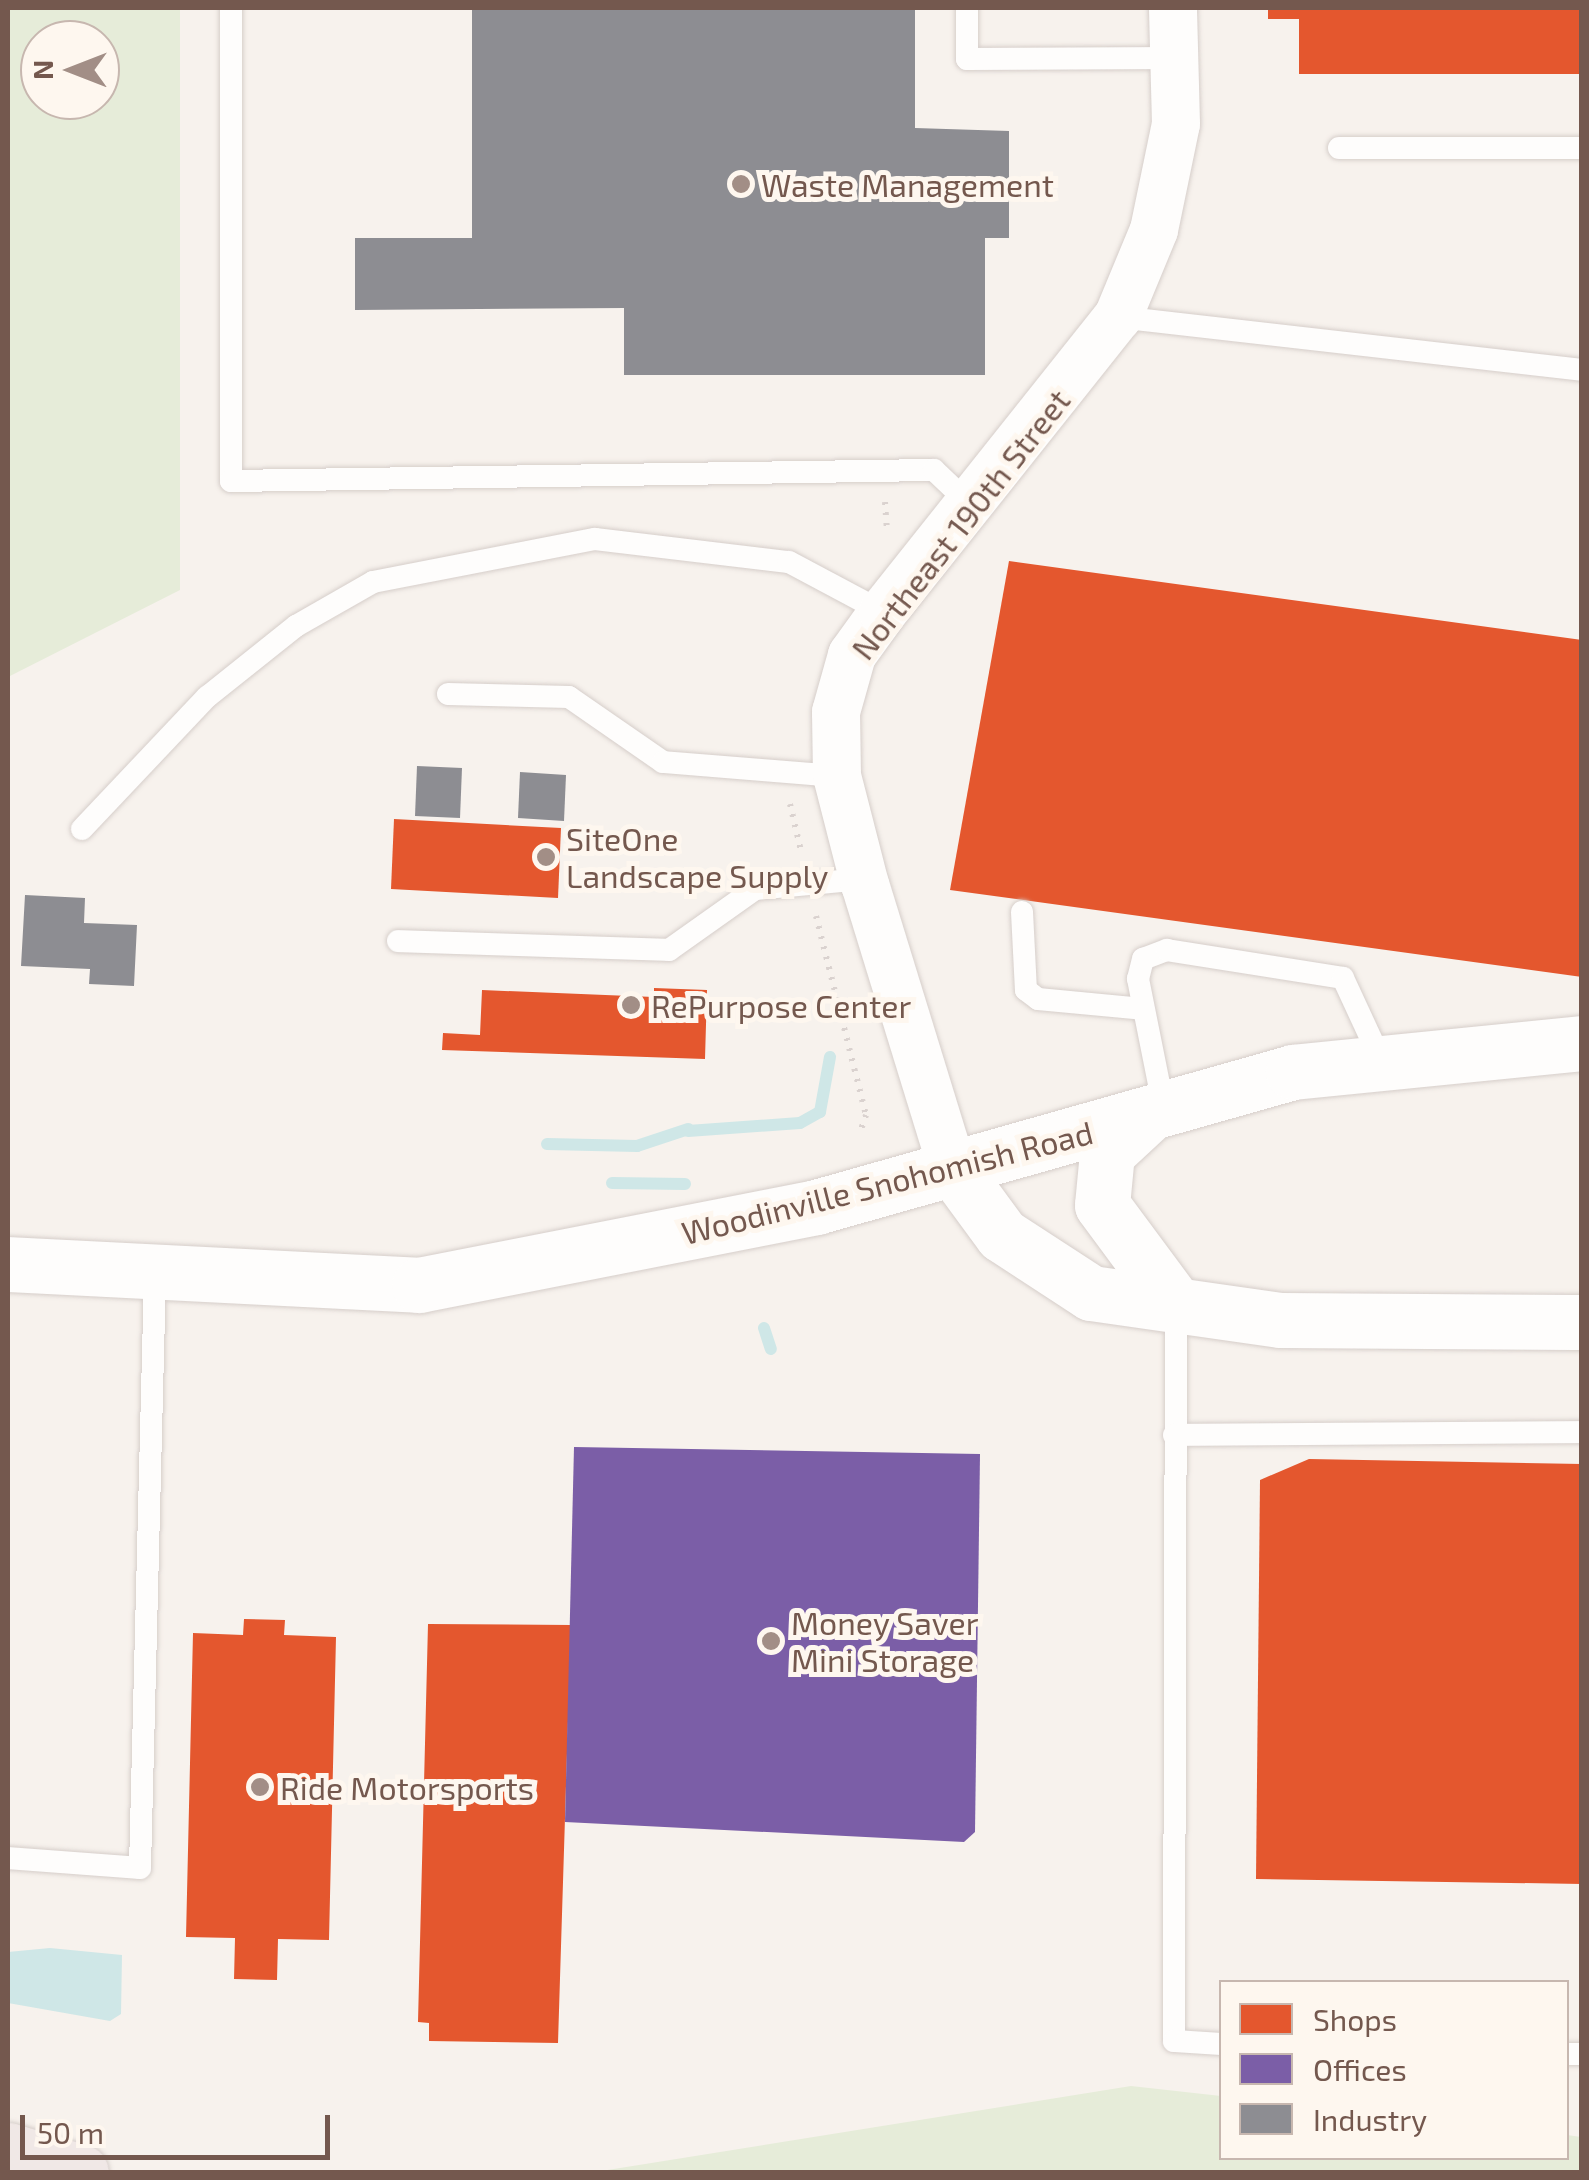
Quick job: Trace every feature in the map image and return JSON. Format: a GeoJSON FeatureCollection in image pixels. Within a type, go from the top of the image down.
{"type":"FeatureCollection","features":[{"type":"Feature","properties":{"kind":"highway"},"geometry":{"type":"LineString","coordinates":[[8,2150],[81,2172]]}},
{"type":"Feature","properties":{"kind":"main road","name":"Woodinville Snohomish Road"},"geometry":{"type":"LineString","coordinates":[[8,1264],[419,1285],[816,1207],[1157,1112],[1380,1058],[1582,1043]]}},
{"type":"Feature","properties":{"kind":"main road"},"geometry":{"type":"LineString","coordinates":[[1157,1112],[1107,1153],[1102,1205],[1176,1305]]}},
{"type":"Feature","properties":{"kind":"main road"},"geometry":{"type":"LineString","coordinates":[[952,1167],[1002,1235],[1043,1268],[1091,1293],[1280,1320],[1582,1322]]}},
{"type":"Feature","properties":{"kind":"street","name":"Northeast 190th Street"},"geometry":{"type":"LineString","coordinates":[[952,1167],[863,880],[837,776],[836,712],[852,655],[882,612],[972,506],[1118,317],[1154,230],[1176,124],[1173,8]]}},
{"type":"Feature","properties":{"kind":"lane"},"geometry":{"type":"LineString","coordinates":[[231,8],[231,481],[934,470],[972,506]]}},
{"type":"Feature","properties":{"kind":"lane"},"geometry":{"type":"LineString","coordinates":[[967,8],[967,59],[1177,58]]}},
{"type":"Feature","properties":{"kind":"lane"},"geometry":{"type":"LineString","coordinates":[[1339,148],[1582,148]]}},
{"type":"Feature","properties":{"kind":"lane"},"geometry":{"type":"LineString","coordinates":[[1118,317],[1582,370]]}},
{"type":"Feature","properties":{"kind":"lane"},"geometry":{"type":"LineString","coordinates":[[82,829],[207,697],[296,626],[373,582],[595,538],[790,562],[882,612]]}},
{"type":"Feature","properties":{"kind":"lane"},"geometry":{"type":"LineString","coordinates":[[448,694],[569,697],[662,762],[837,776]]}},
{"type":"Feature","properties":{"kind":"lane"},"geometry":{"type":"LineString","coordinates":[[398,941],[669,950],[755,889],[863,880]]}},
{"type":"Feature","properties":{"kind":"lane"},"geometry":{"type":"LineString","coordinates":[[1022,912],[1026,990],[1038,999],[1143,1009]]}},
{"type":"Feature","properties":{"kind":"lane"},"geometry":{"type":"LineString","coordinates":[[1157,1112],[1143,1009],[1143,959],[1167,950],[1319,970],[1354,987],[1380,1058]]}},
{"type":"Feature","properties":{"kind":"lane"},"geometry":{"type":"LineString","coordinates":[[8,1858],[140,1868],[155,1274]]}},
{"type":"Feature","properties":{"kind":"lane"},"geometry":{"type":"LineString","coordinates":[[1176,1305],[1174,2041],[1219,2044]]}},
{"type":"Feature","properties":{"kind":"lane"},"geometry":{"type":"LineString","coordinates":[[1174,1435],[1582,1432]]}},
{"type":"Feature","properties":{"kind":"green space"},"geometry":{"type":"Polygon","coordinates":[[[8,8],[180,8],[180,590],[8,677],[8,8]]]}},
{"type":"Feature","properties":{"kind":"green space"},"geometry":{"type":"Polygon","coordinates":[[[1131,2086],[1219,2096],[1219,2160],[1569,2160],[1569,2135],[1581,2137],[1581,2172],[595,2172],[1131,2086]]]}},
{"type":"Feature","properties":{"kind":"water"},"geometry":{"type":"Polygon","coordinates":[[[50,1948],[122,1955],[121,2014],[110,2021],[8,2003],[8,1952],[50,1948]]]}},
{"type":"Feature","properties":{"kind":"building: Shops"},"geometry":{"type":"Polygon","coordinates":[[[1268,8],[1582,8],[1582,74],[1299,74],[1299,19],[1268,19],[1268,8]]]}},
{"type":"Feature","properties":{"kind":"building: Shops"},"geometry":{"type":"Polygon","coordinates":[[[1009,561],[1582,640],[1582,977],[950,890],[1009,561]]]}},
{"type":"Feature","properties":{"kind":"building: Shops"},"geometry":{"type":"Polygon","coordinates":[[[394,819],[561,828],[558,898],[391,889],[394,819]]]}},
{"type":"Feature","properties":{"kind":"building: Shops"},"geometry":{"type":"Polygon","coordinates":[[[654,988],[707,990],[705,1059],[442,1050],[443,1033],[480,1035],[482,990],[654,997],[654,988]]]}},
{"type":"Feature","properties":{"kind":"building: Shops"},"geometry":{"type":"Polygon","coordinates":[[[1309,1459],[1582,1464],[1582,1884],[1256,1879],[1260,1480],[1309,1459]]]}},
{"type":"Feature","properties":{"kind":"building: Shops"},"geometry":{"type":"Polygon","coordinates":[[[244,1619],[285,1620],[284,1635],[336,1637],[329,1940],[278,1939],[277,1980],[234,1979],[235,1938],[186,1937],[193,1633],[243,1635],[244,1619]]]}},
{"type":"Feature","properties":{"kind":"building: Shops"},"geometry":{"type":"Polygon","coordinates":[[[428,1624],[571,1625],[558,2043],[429,2041],[429,2023],[418,2022],[428,1624]]]}},
{"type":"Feature","properties":{"kind":"building: Offices"},"geometry":{"type":"Polygon","coordinates":[[[574,1447],[980,1454],[975,1832],[964,1842],[565,1822],[574,1447]]]}},
{"type":"Feature","properties":{"kind":"building: Industry","name":"Waste Management"},"geometry":{"type":"Polygon","coordinates":[[[472,8],[915,8],[915,128],[1009,131],[1009,238],[985,238],[985,375],[624,375],[624,308],[355,310],[355,238],[472,238],[472,8]]]}},
{"type":"Feature","properties":{"kind":"building: Industry"},"geometry":{"type":"Polygon","coordinates":[[[417,766],[462,768],[460,818],[415,816],[417,766]]]}},
{"type":"Feature","properties":{"kind":"building: Industry"},"geometry":{"type":"Polygon","coordinates":[[[520,772],[566,775],[564,821],[518,818],[520,772]]]}},
{"type":"Feature","properties":{"kind":"building: Industry"},"geometry":{"type":"Polygon","coordinates":[[[25,895],[85,898],[84,923],[137,925],[134,986],[89,984],[90,969],[21,966],[25,895]]]}},
{"type":"Feature","properties":{"kind":"waterway"},"geometry":{"type":"LineString","coordinates":[[688,1131],[800,1123],[820,1112],[830,1057]]}},
{"type":"Feature","properties":{"kind":"waterway"},"geometry":{"type":"LineString","coordinates":[[547,1144],[637,1146],[688,1129]]}},
{"type":"Feature","properties":{"kind":"waterway"},"geometry":{"type":"LineString","coordinates":[[612,1183],[685,1184]]}},
{"type":"Feature","properties":{"kind":"waterway"},"geometry":{"type":"LineString","coordinates":[[764,1328],[771,1349]]}},
{"type":"Feature","properties":{"kind":"place","name":"Waste Management"},"geometry":{"type":"Point","coordinates":[741,184]}},
{"type":"Feature","properties":{"kind":"place","name":"SiteOne Landscape Supply"},"geometry":{"type":"Point","coordinates":[546,857]}},
{"type":"Feature","properties":{"kind":"place","name":"RePurpose Center"},"geometry":{"type":"Point","coordinates":[631,1005]}},
{"type":"Feature","properties":{"kind":"place","name":"Money Saver Mini Storage"},"geometry":{"type":"Point","coordinates":[771,1641]}},
{"type":"Feature","properties":{"kind":"place","name":"Ride Motorsports"},"geometry":{"type":"Point","coordinates":[260,1787]}}]}
